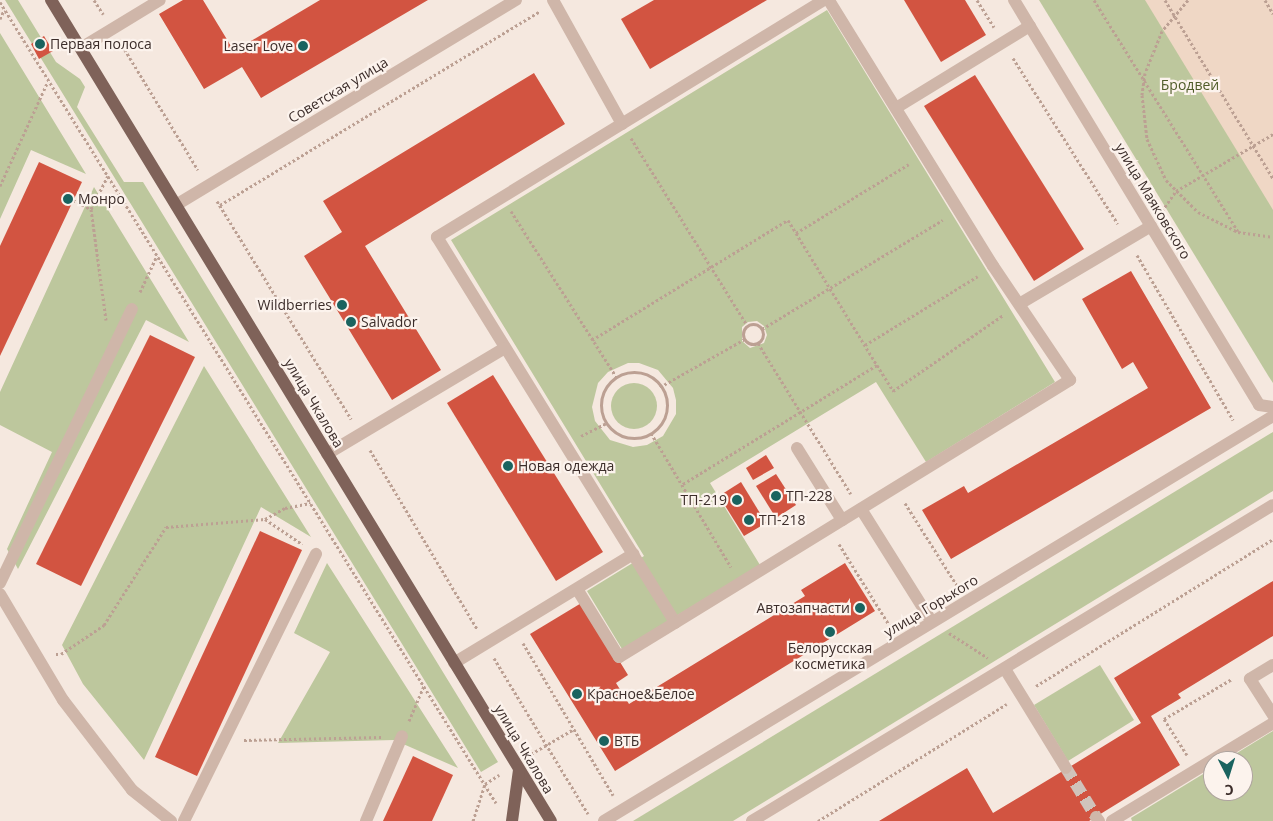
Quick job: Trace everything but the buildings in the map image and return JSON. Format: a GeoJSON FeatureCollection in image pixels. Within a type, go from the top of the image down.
{"type":"FeatureCollection","features":[{"type":"Feature","properties":{"kind":"main road","name":"улица Чкалова"},"geometry":{"type":"LineString","coordinates":[[51,0],[550,821]]}},
{"type":"Feature","properties":{"kind":"main road"},"geometry":{"type":"LineString","coordinates":[[512,821],[519,770]]}},
{"type":"Feature","properties":{"kind":"street"},"geometry":{"type":"LineString","coordinates":[[81,48],[160,0]]}},
{"type":"Feature","properties":{"kind":"street","name":"Советская улица"},"geometry":{"type":"LineString","coordinates":[[176,206],[516,0]]}},
{"type":"Feature","properties":{"kind":"street"},"geometry":{"type":"LineString","coordinates":[[675,623],[438,237],[824,0]]}},
{"type":"Feature","properties":{"kind":"street"},"geometry":{"type":"LineString","coordinates":[[577,588],[619,657],[1070,380],[1021,303],[993,266],[829,0]]}},
{"type":"Feature","properties":{"kind":"street","name":"улица Маяковского"},"geometry":{"type":"LineString","coordinates":[[1014,0],[1259,404],[1273,407]]}},
{"type":"Feature","properties":{"kind":"street"},"geometry":{"type":"LineString","coordinates":[[554,1],[622,124]]}},
{"type":"Feature","properties":{"kind":"street"},"geometry":{"type":"LineString","coordinates":[[896,108],[1030,26]]}},
{"type":"Feature","properties":{"kind":"street"},"geometry":{"type":"LineString","coordinates":[[1021,303],[1151,226]]}},
{"type":"Feature","properties":{"kind":"street"},"geometry":{"type":"LineString","coordinates":[[0,583],[132,308]]}},
{"type":"Feature","properties":{"kind":"street"},"geometry":{"type":"LineString","coordinates":[[327,454],[505,348]]}},
{"type":"Feature","properties":{"kind":"street","name":"улица Горького"},"geometry":{"type":"LineString","coordinates":[[604,821],[1273,416]]}},
{"type":"Feature","properties":{"kind":"street"},"geometry":{"type":"LineString","coordinates":[[797,448],[842,520]]}},
{"type":"Feature","properties":{"kind":"street"},"geometry":{"type":"LineString","coordinates":[[752,821],[1273,505]]}},
{"type":"Feature","properties":{"kind":"street"},"geometry":{"type":"LineString","coordinates":[[861,509],[932,622]]}},
{"type":"Feature","properties":{"kind":"street"},"geometry":{"type":"LineString","coordinates":[[184,821],[226,741],[316,554]]}},
{"type":"Feature","properties":{"kind":"street"},"geometry":{"type":"LineString","coordinates":[[454,663],[632,554]]}},
{"type":"Feature","properties":{"kind":"street"},"geometry":{"type":"LineString","coordinates":[[0,594],[63,700],[132,790],[171,821]]}},
{"type":"Feature","properties":{"kind":"street"},"geometry":{"type":"LineString","coordinates":[[1273,665],[1250,678],[1273,715]]}},
{"type":"Feature","properties":{"kind":"street"},"geometry":{"type":"LineString","coordinates":[[1005,669],[1066,768]]}},
{"type":"Feature","properties":{"kind":"street"},"geometry":{"type":"LineString","coordinates":[[1112,821],[1273,723]]}},
{"type":"Feature","properties":{"kind":"street"},"geometry":{"type":"LineString","coordinates":[[366,821],[402,736]]}},
{"type":"Feature","properties":{"kind":"path"},"geometry":{"type":"LineString","coordinates":[[94,0],[361,435],[587,814]]}},
{"type":"Feature","properties":{"kind":"path"},"geometry":{"type":"LineString","coordinates":[[977,0],[1128,240],[1233,420]]}},
{"type":"Feature","properties":{"kind":"path"},"geometry":{"type":"LineString","coordinates":[[1094,0],[1238,232]]}},
{"type":"Feature","properties":{"kind":"path"},"geometry":{"type":"LineString","coordinates":[[1165,0],[1273,178]]}},
{"type":"Feature","properties":{"kind":"path"},"geometry":{"type":"LineString","coordinates":[[1188,0],[1174,14],[1152,51],[1144,80],[1143,117],[1147,140],[1155,160],[1176,191],[1198,212],[1238,232],[1273,238]]}},
{"type":"Feature","properties":{"kind":"path"},"geometry":{"type":"LineString","coordinates":[[1265,0],[1273,14]]}},
{"type":"Feature","properties":{"kind":"path"},"geometry":{"type":"LineString","coordinates":[[220,205],[554,1]]}},
{"type":"Feature","properties":{"kind":"path"},"geometry":{"type":"LineString","coordinates":[[0,2],[485,784],[473,821]]}},
{"type":"Feature","properties":{"kind":"path"},"geometry":{"type":"LineString","coordinates":[[0,18],[5,9]]}},
{"type":"Feature","properties":{"kind":"path"},"geometry":{"type":"LineString","coordinates":[[0,186],[49,80]]}},
{"type":"Feature","properties":{"kind":"path"},"geometry":{"type":"LineString","coordinates":[[622,124],[748,327]]}},
{"type":"Feature","properties":{"kind":"path"},"geometry":{"type":"LineString","coordinates":[[1176,191],[1273,134]]}},
{"type":"Feature","properties":{"kind":"path"},"geometry":{"type":"LineString","coordinates":[[796,233],[924,154]]}},
{"type":"Feature","properties":{"kind":"path"},"geometry":{"type":"LineString","coordinates":[[108,176],[91,209],[110,354]]}},
{"type":"Feature","properties":{"kind":"path"},"geometry":{"type":"LineString","coordinates":[[503,198],[617,378]]}},
{"type":"Feature","properties":{"kind":"path"},"geometry":{"type":"LineString","coordinates":[[73,200],[91,209]]}},
{"type":"Feature","properties":{"kind":"path"},"geometry":{"type":"LineString","coordinates":[[762,329],[959,211]]}},
{"type":"Feature","properties":{"kind":"path"},"geometry":{"type":"LineString","coordinates":[[592,340],[788,220],[894,391],[1021,303]]}},
{"type":"Feature","properties":{"kind":"path"},"geometry":{"type":"LineString","coordinates":[[132,308],[157,256]]}},
{"type":"Feature","properties":{"kind":"path"},"geometry":{"type":"LineString","coordinates":[[865,345],[993,266]]}},
{"type":"Feature","properties":{"kind":"path"},"geometry":{"type":"LineString","coordinates":[[756,325],[762,329],[764,335],[758,344],[750,344],[745,339],[743,335],[748,327],[756,325]]}},
{"type":"Feature","properties":{"kind":"path"},"geometry":{"type":"LineString","coordinates":[[660,387],[745,339]]}},
{"type":"Feature","properties":{"kind":"path"},"geometry":{"type":"LineString","coordinates":[[758,344],[861,509]]}},
{"type":"Feature","properties":{"kind":"path"},"geometry":{"type":"LineString","coordinates":[[682,485],[878,365]]}},
{"type":"Feature","properties":{"kind":"path"},"geometry":{"type":"LineString","coordinates":[[638,372],[652,378],[660,387],[667,401],[666,412],[662,423],[650,433],[633,438],[615,432],[607,423],[601,406],[603,395],[617,378],[638,372]]}},
{"type":"Feature","properties":{"kind":"path"},"geometry":{"type":"LineString","coordinates":[[565,445],[607,423]]}},
{"type":"Feature","properties":{"kind":"path"},"geometry":{"type":"LineString","coordinates":[[650,433],[740,583]]}},
{"type":"Feature","properties":{"kind":"path"},"geometry":{"type":"LineString","coordinates":[[895,488],[958,587]]}},
{"type":"Feature","properties":{"kind":"path"},"geometry":{"type":"LineString","coordinates":[[52,654],[62,654],[104,624],[166,527],[265,519],[285,508],[311,503]]}},
{"type":"Feature","properties":{"kind":"path"},"geometry":{"type":"LineString","coordinates":[[265,519],[316,554]]}},
{"type":"Feature","properties":{"kind":"path"},"geometry":{"type":"LineString","coordinates":[[829,528],[891,628]]}},
{"type":"Feature","properties":{"kind":"path"},"geometry":{"type":"LineString","coordinates":[[818,821],[1273,539]]}},
{"type":"Feature","properties":{"kind":"path"},"geometry":{"type":"LineString","coordinates":[[932,622],[1005,669]]}},
{"type":"Feature","properties":{"kind":"path"},"geometry":{"type":"LineString","coordinates":[[513,627],[622,810]]}},
{"type":"Feature","properties":{"kind":"path"},"geometry":{"type":"LineString","coordinates":[[1197,770],[1164,719],[1238,675]]}},
{"type":"Feature","properties":{"kind":"path"},"geometry":{"type":"LineString","coordinates":[[226,741],[402,736],[424,686]]}},
{"type":"Feature","properties":{"kind":"green space"},"geometry":{"type":"Polygon","coordinates":[[[5,0],[18,0],[56,62],[80,79],[85,87],[77,107],[124,182],[143,182],[498,762],[481,772],[5,0]]]}},
{"type":"Feature","properties":{"kind":"green space","name":"Бродвей"},"geometry":{"type":"Polygon","coordinates":[[[1039,0],[1273,0],[1273,383],[1269,377],[1039,0]]]}},
{"type":"Feature","properties":{"kind":"green space"},"geometry":{"type":"Polygon","coordinates":[[[827,10],[1055,382],[926,462],[876,382],[710,483],[760,565],[622,649],[587,591],[644,556],[451,240],[827,10]],[[757,321],[748,322],[742,327],[742,341],[750,348],[764,343],[767,335],[764,326],[757,321]],[[628,363],[608,372],[598,383],[592,407],[595,421],[610,440],[633,447],[647,445],[663,436],[676,414],[676,400],[673,388],[658,370],[639,363],[628,363]]]}},
{"type":"Feature","properties":{"kind":"green space"},"geometry":{"type":"Polygon","coordinates":[[[0,33],[86,174],[31,150],[0,219],[0,33]]]}},
{"type":"Feature","properties":{"kind":"green space"},"geometry":{"type":"Polygon","coordinates":[[[94,187],[189,342],[146,320],[18,569],[7,549],[52,452],[0,425],[0,392],[94,187]]]}},
{"type":"Feature","properties":{"kind":"green space"},"geometry":{"type":"Polygon","coordinates":[[[204,366],[311,537],[261,507],[144,760],[83,684],[62,645],[204,366]]]}},
{"type":"Feature","properties":{"kind":"green space"},"geometry":{"type":"Polygon","coordinates":[[[630,383],[638,383],[647,387],[653,393],[657,406],[653,419],[647,425],[638,429],[630,429],[621,425],[615,419],[611,410],[611,402],[615,393],[621,387],[630,383]]]}},
{"type":"Feature","properties":{"kind":"green space"},"geometry":{"type":"Polygon","coordinates":[[[1273,432],[1273,491],[733,821],[633,821],[1273,432]]]}},
{"type":"Feature","properties":{"kind":"green space"},"geometry":{"type":"Polygon","coordinates":[[[327,563],[458,768],[394,740],[278,743],[330,652],[294,633],[327,563]]]}},
{"type":"Feature","properties":{"kind":"green space"},"geometry":{"type":"Polygon","coordinates":[[[1100,665],[1134,720],[1068,761],[1034,705],[1100,665]]]}},
{"type":"Feature","properties":{"kind":"green space"},"geometry":{"type":"Polygon","coordinates":[[[1273,731],[1273,821],[1132,821],[1131,818],[1203,774],[1203,801],[1253,801],[1253,751],[1240,751],[1273,731]]]}},
{"type":"Feature","properties":{"kind":"shaded area"},"geometry":{"type":"Polygon","coordinates":[[[1145,0],[1273,0],[1273,210],[1145,0]]]}},
{"type":"Feature","properties":{"kind":"tunnel"},"geometry":{"type":"LineString","coordinates":[[1066,768],[1096,817]]}},
{"type":"Feature","properties":{"kind":"place","name":"Первая полоса"},"geometry":{"type":"Point","coordinates":[40,44]}},
{"type":"Feature","properties":{"kind":"place","name":"Laser Love"},"geometry":{"type":"Point","coordinates":[303,46]}},
{"type":"Feature","properties":{"kind":"place","name":"Монро"},"geometry":{"type":"Point","coordinates":[68,199]}},
{"type":"Feature","properties":{"kind":"place","name":"Wildberries"},"geometry":{"type":"Point","coordinates":[342,305]}},
{"type":"Feature","properties":{"kind":"place","name":"Salvador"},"geometry":{"type":"Point","coordinates":[351,322]}},
{"type":"Feature","properties":{"kind":"place","name":"Новая одежда"},"geometry":{"type":"Point","coordinates":[508,466]}},
{"type":"Feature","properties":{"kind":"place","name":"ТП-228"},"geometry":{"type":"Point","coordinates":[776,496]}},
{"type":"Feature","properties":{"kind":"place","name":"ТП-219"},"geometry":{"type":"Point","coordinates":[737,500]}},
{"type":"Feature","properties":{"kind":"place","name":"ТП-218"},"geometry":{"type":"Point","coordinates":[749,520]}},
{"type":"Feature","properties":{"kind":"place","name":"Автозапчасти"},"geometry":{"type":"Point","coordinates":[860,608]}},
{"type":"Feature","properties":{"kind":"place","name":"Белорусская косметика"},"geometry":{"type":"Point","coordinates":[830,632]}},
{"type":"Feature","properties":{"kind":"place","name":"Красное&Белое"},"geometry":{"type":"Point","coordinates":[577,694]}},
{"type":"Feature","properties":{"kind":"place","name":"ВТБ"},"geometry":{"type":"Point","coordinates":[604,741]}}]}
